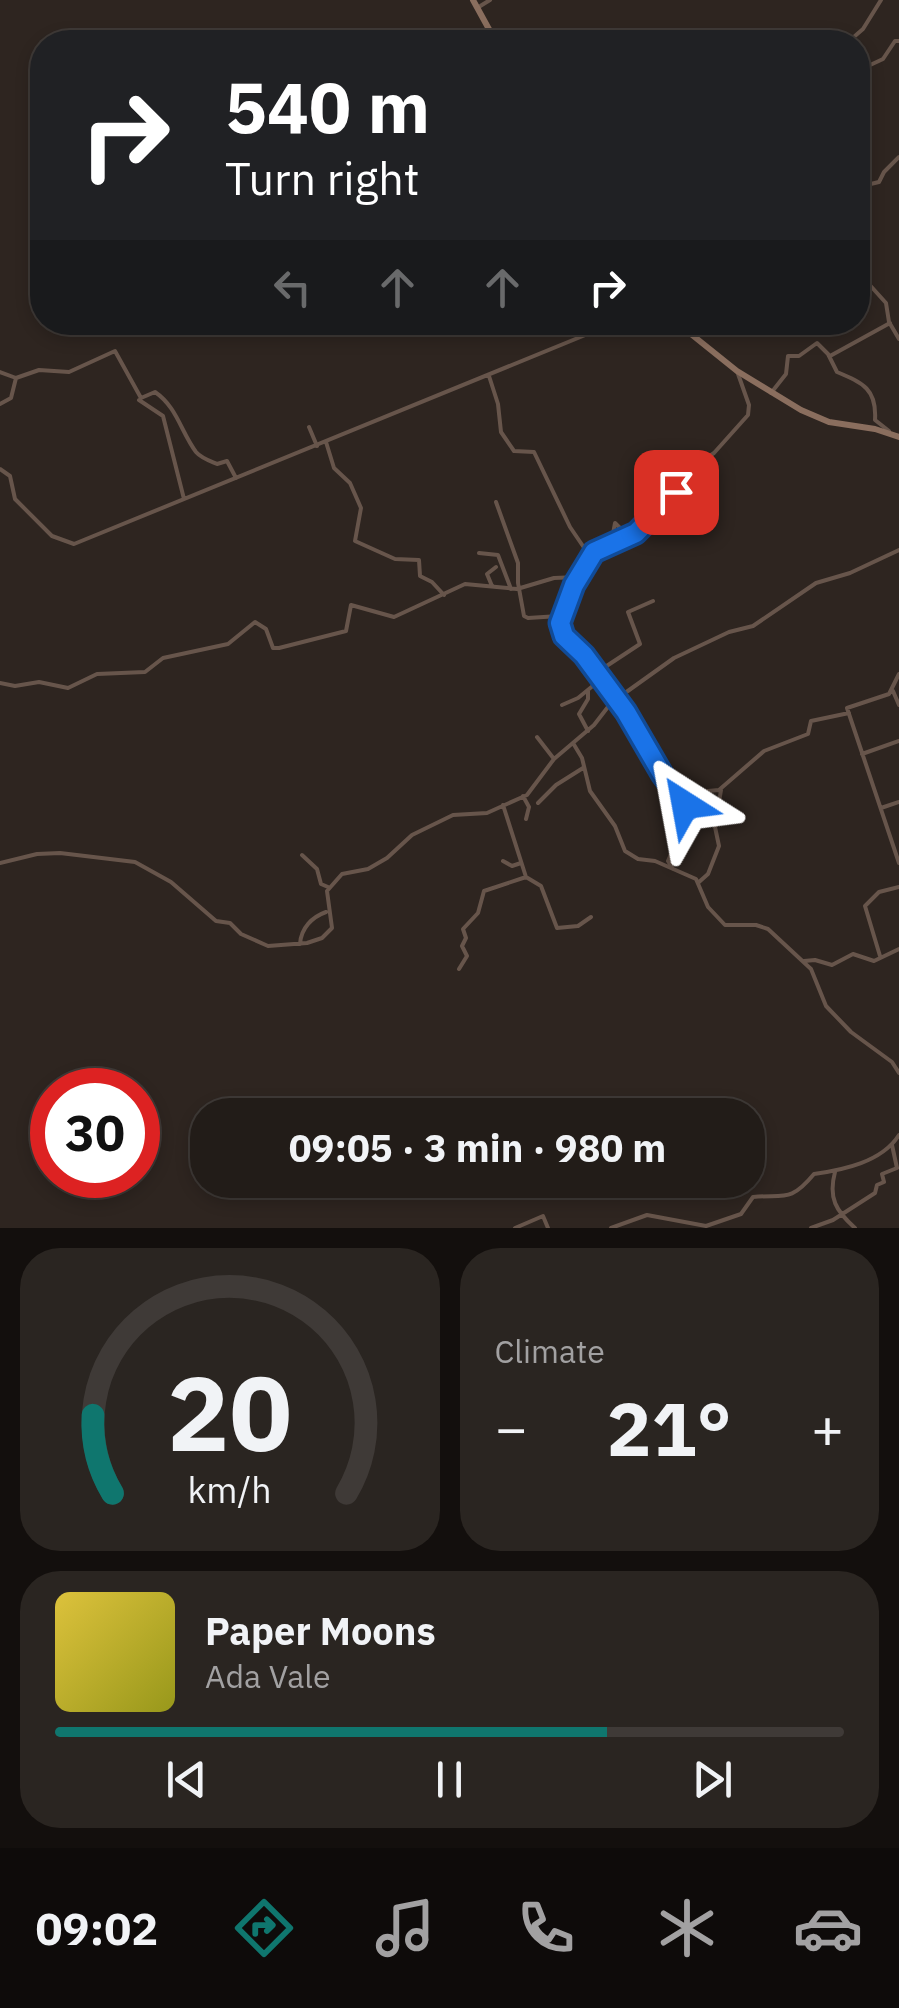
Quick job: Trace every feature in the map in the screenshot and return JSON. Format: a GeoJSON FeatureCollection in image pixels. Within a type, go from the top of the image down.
{"type":"FeatureCollection","features":[{"type":"Feature","properties":{"kind":"street"},"geometry":{"type":"LineString","coordinates":[[490,0],[476,4],[490,30]]}},
{"type":"Feature","properties":{"kind":"street"},"geometry":{"type":"LineString","coordinates":[[862,30],[881,0]]}},
{"type":"Feature","properties":{"kind":"street"},"geometry":{"type":"LineString","coordinates":[[870,65],[884,59],[899,41]]}},
{"type":"Feature","properties":{"kind":"street"},"geometry":{"type":"LineString","coordinates":[[870,184],[879,182],[899,157]]}},
{"type":"Feature","properties":{"kind":"street"},"geometry":{"type":"LineString","coordinates":[[870,285],[886,303],[890,324],[899,338]]}},
{"type":"Feature","properties":{"kind":"street"},"geometry":{"type":"LineString","coordinates":[[870,335],[890,324]]}},
{"type":"Feature","properties":{"kind":"street"},"geometry":{"type":"LineString","coordinates":[[0,468],[10,476],[15,499],[52,536],[73,544],[587,335]]}},
{"type":"Feature","properties":{"kind":"street"},"geometry":{"type":"LineString","coordinates":[[692,335],[771,393],[829,422],[896,436]]}},
{"type":"Feature","properties":{"kind":"street"},"geometry":{"type":"LineString","coordinates":[[830,356],[869,335]]}},
{"type":"Feature","properties":{"kind":"street"},"geometry":{"type":"LineString","coordinates":[[771,393],[786,374],[788,356],[799,356],[816,342],[830,356],[838,372],[863,382],[875,403],[875,420],[896,436]]}},
{"type":"Feature","properties":{"kind":"street"},"geometry":{"type":"LineString","coordinates":[[0,372],[16,378],[39,370],[70,372],[115,351],[140,398],[154,392],[160,394],[174,410],[199,456],[219,464],[228,462],[236,478]]}},
{"type":"Feature","properties":{"kind":"street"},"geometry":{"type":"LineString","coordinates":[[673,869],[668,860],[671,848],[690,810],[682,804],[616,699],[584,655],[564,636],[561,616],[590,556],[629,537],[655,517],[690,470],[717,450],[748,415],[748,400],[737,371]]}},
{"type":"Feature","properties":{"kind":"street"},"geometry":{"type":"LineString","coordinates":[[489,376],[506,442],[512,450],[534,452],[570,527],[590,556]]}},
{"type":"Feature","properties":{"kind":"street"},"geometry":{"type":"LineString","coordinates":[[0,404],[11,398],[16,378]]}},
{"type":"Feature","properties":{"kind":"street"},"geometry":{"type":"LineString","coordinates":[[138,400],[163,416],[184,499]]}},
{"type":"Feature","properties":{"kind":"street"},"geometry":{"type":"LineString","coordinates":[[309,427],[317,446]]}},
{"type":"Feature","properties":{"kind":"street"},"geometry":{"type":"LineString","coordinates":[[326,442],[334,468],[350,483],[361,508],[355,541],[395,559],[419,560],[420,576],[430,580],[444,596]]}},
{"type":"Feature","properties":{"kind":"street"},"geometry":{"type":"LineString","coordinates":[[496,502],[518,564],[526,617],[561,616]]}},
{"type":"Feature","properties":{"kind":"street"},"geometry":{"type":"LineString","coordinates":[[611,544],[615,523],[629,537]]}},
{"type":"Feature","properties":{"kind":"street"},"geometry":{"type":"LineString","coordinates":[[0,863],[60,852],[135,862],[171,882],[212,918],[232,924],[246,937],[268,946],[322,938],[332,928],[328,887],[342,874],[364,870],[387,858],[412,835],[453,815],[487,813],[531,792],[554,759],[588,731],[616,699],[678,655],[729,632],[750,628],[816,583],[850,573],[899,550]]}},
{"type":"Feature","properties":{"kind":"street"},"geometry":{"type":"LineString","coordinates":[[479,554],[498,555],[511,589]]}},
{"type":"Feature","properties":{"kind":"street"},"geometry":{"type":"LineString","coordinates":[[492,586],[486,574],[496,567]]}},
{"type":"Feature","properties":{"kind":"street"},"geometry":{"type":"LineString","coordinates":[[0,684],[40,682],[68,688],[98,674],[144,672],[164,658],[228,644],[255,622],[266,629],[273,648],[279,648],[346,631],[350,605],[394,617],[465,584],[519,589],[554,578],[578,577]]}},
{"type":"Feature","properties":{"kind":"street"},"geometry":{"type":"LineString","coordinates":[[596,673],[638,646],[628,612],[653,600]]}},
{"type":"Feature","properties":{"kind":"street"},"geometry":{"type":"LineString","coordinates":[[899,674],[893,691],[899,705]]}},
{"type":"Feature","properties":{"kind":"street"},"geometry":{"type":"LineString","coordinates":[[562,705],[600,680]]}},
{"type":"Feature","properties":{"kind":"street"},"geometry":{"type":"LineString","coordinates":[[588,691],[579,714],[588,731]]}},
{"type":"Feature","properties":{"kind":"street"},"geometry":{"type":"LineString","coordinates":[[893,691],[850,705],[849,713],[899,863]]}},
{"type":"Feature","properties":{"kind":"street"},"geometry":{"type":"LineString","coordinates":[[682,804],[696,792],[721,788],[742,773],[758,754],[808,734],[811,722],[849,713]]}},
{"type":"Feature","properties":{"kind":"street"},"geometry":{"type":"LineString","coordinates":[[537,737],[554,759]]}},
{"type":"Feature","properties":{"kind":"street"},"geometry":{"type":"LineString","coordinates":[[862,754],[899,740]]}},
{"type":"Feature","properties":{"kind":"street"},"geometry":{"type":"LineString","coordinates":[[573,742],[590,791],[615,826],[625,852],[699,882],[708,907],[722,923],[761,926],[804,961],[816,977],[826,1006],[851,1032],[892,1062],[899,1073]]}},
{"type":"Feature","properties":{"kind":"street"},"geometry":{"type":"LineString","coordinates":[[538,803],[556,785],[583,768]]}},
{"type":"Feature","properties":{"kind":"street"},"geometry":{"type":"LineString","coordinates":[[699,882],[707,876],[719,846],[715,827],[721,788]]}},
{"type":"Feature","properties":{"kind":"street"},"geometry":{"type":"LineString","coordinates":[[523,796],[529,807],[526,819]]}},
{"type":"Feature","properties":{"kind":"street"},"geometry":{"type":"LineString","coordinates":[[881,808],[899,802]]}},
{"type":"Feature","properties":{"kind":"street"},"geometry":{"type":"LineString","coordinates":[[503,806],[526,877],[541,886],[558,928],[578,926],[591,917]]}},
{"type":"Feature","properties":{"kind":"street"},"geometry":{"type":"LineString","coordinates":[[302,855],[314,863],[322,884],[328,887]]}},
{"type":"Feature","properties":{"kind":"street"},"geometry":{"type":"LineString","coordinates":[[503,861],[512,866],[521,863]]}},
{"type":"Feature","properties":{"kind":"street"},"geometry":{"type":"LineString","coordinates":[[460,969],[467,957],[462,946],[466,938],[463,928],[478,913],[484,891],[526,877]]}},
{"type":"Feature","properties":{"kind":"street"},"geometry":{"type":"LineString","coordinates":[[880,956],[865,906],[879,892],[899,887]]}},
{"type":"Feature","properties":{"kind":"street"},"geometry":{"type":"LineString","coordinates":[[300,944],[314,916],[328,910]]}},
{"type":"Feature","properties":{"kind":"street"},"geometry":{"type":"LineString","coordinates":[[804,961],[832,965],[853,954],[873,960],[899,949]]}},
{"type":"Feature","properties":{"kind":"street"},"geometry":{"type":"LineString","coordinates":[[892,1062],[899,1060]]}},
{"type":"Feature","properties":{"kind":"street"},"geometry":{"type":"LineString","coordinates":[[611,1228],[646,1214],[706,1226],[742,1214],[752,1197],[781,1198],[802,1188],[814,1174],[834,1172],[880,1156],[899,1135]]}},
{"type":"Feature","properties":{"kind":"street"},"geometry":{"type":"LineString","coordinates":[[811,1228],[840,1216],[875,1192],[876,1184],[884,1182],[882,1174],[896,1168],[892,1145]]}},
{"type":"Feature","properties":{"kind":"street"},"geometry":{"type":"LineString","coordinates":[[834,1172],[832,1197],[840,1216],[855,1228]]}},
{"type":"Feature","properties":{"kind":"street"},"geometry":{"type":"LineString","coordinates":[[515,1228],[542,1216],[548,1228]]}},
{"type":"Feature","properties":{"kind":"route"},"geometry":{"type":"LineString","coordinates":[[676,492],[636,533],[590,556],[560,623],[566,639],[584,655],[626,712],[685,805]]}}]}
